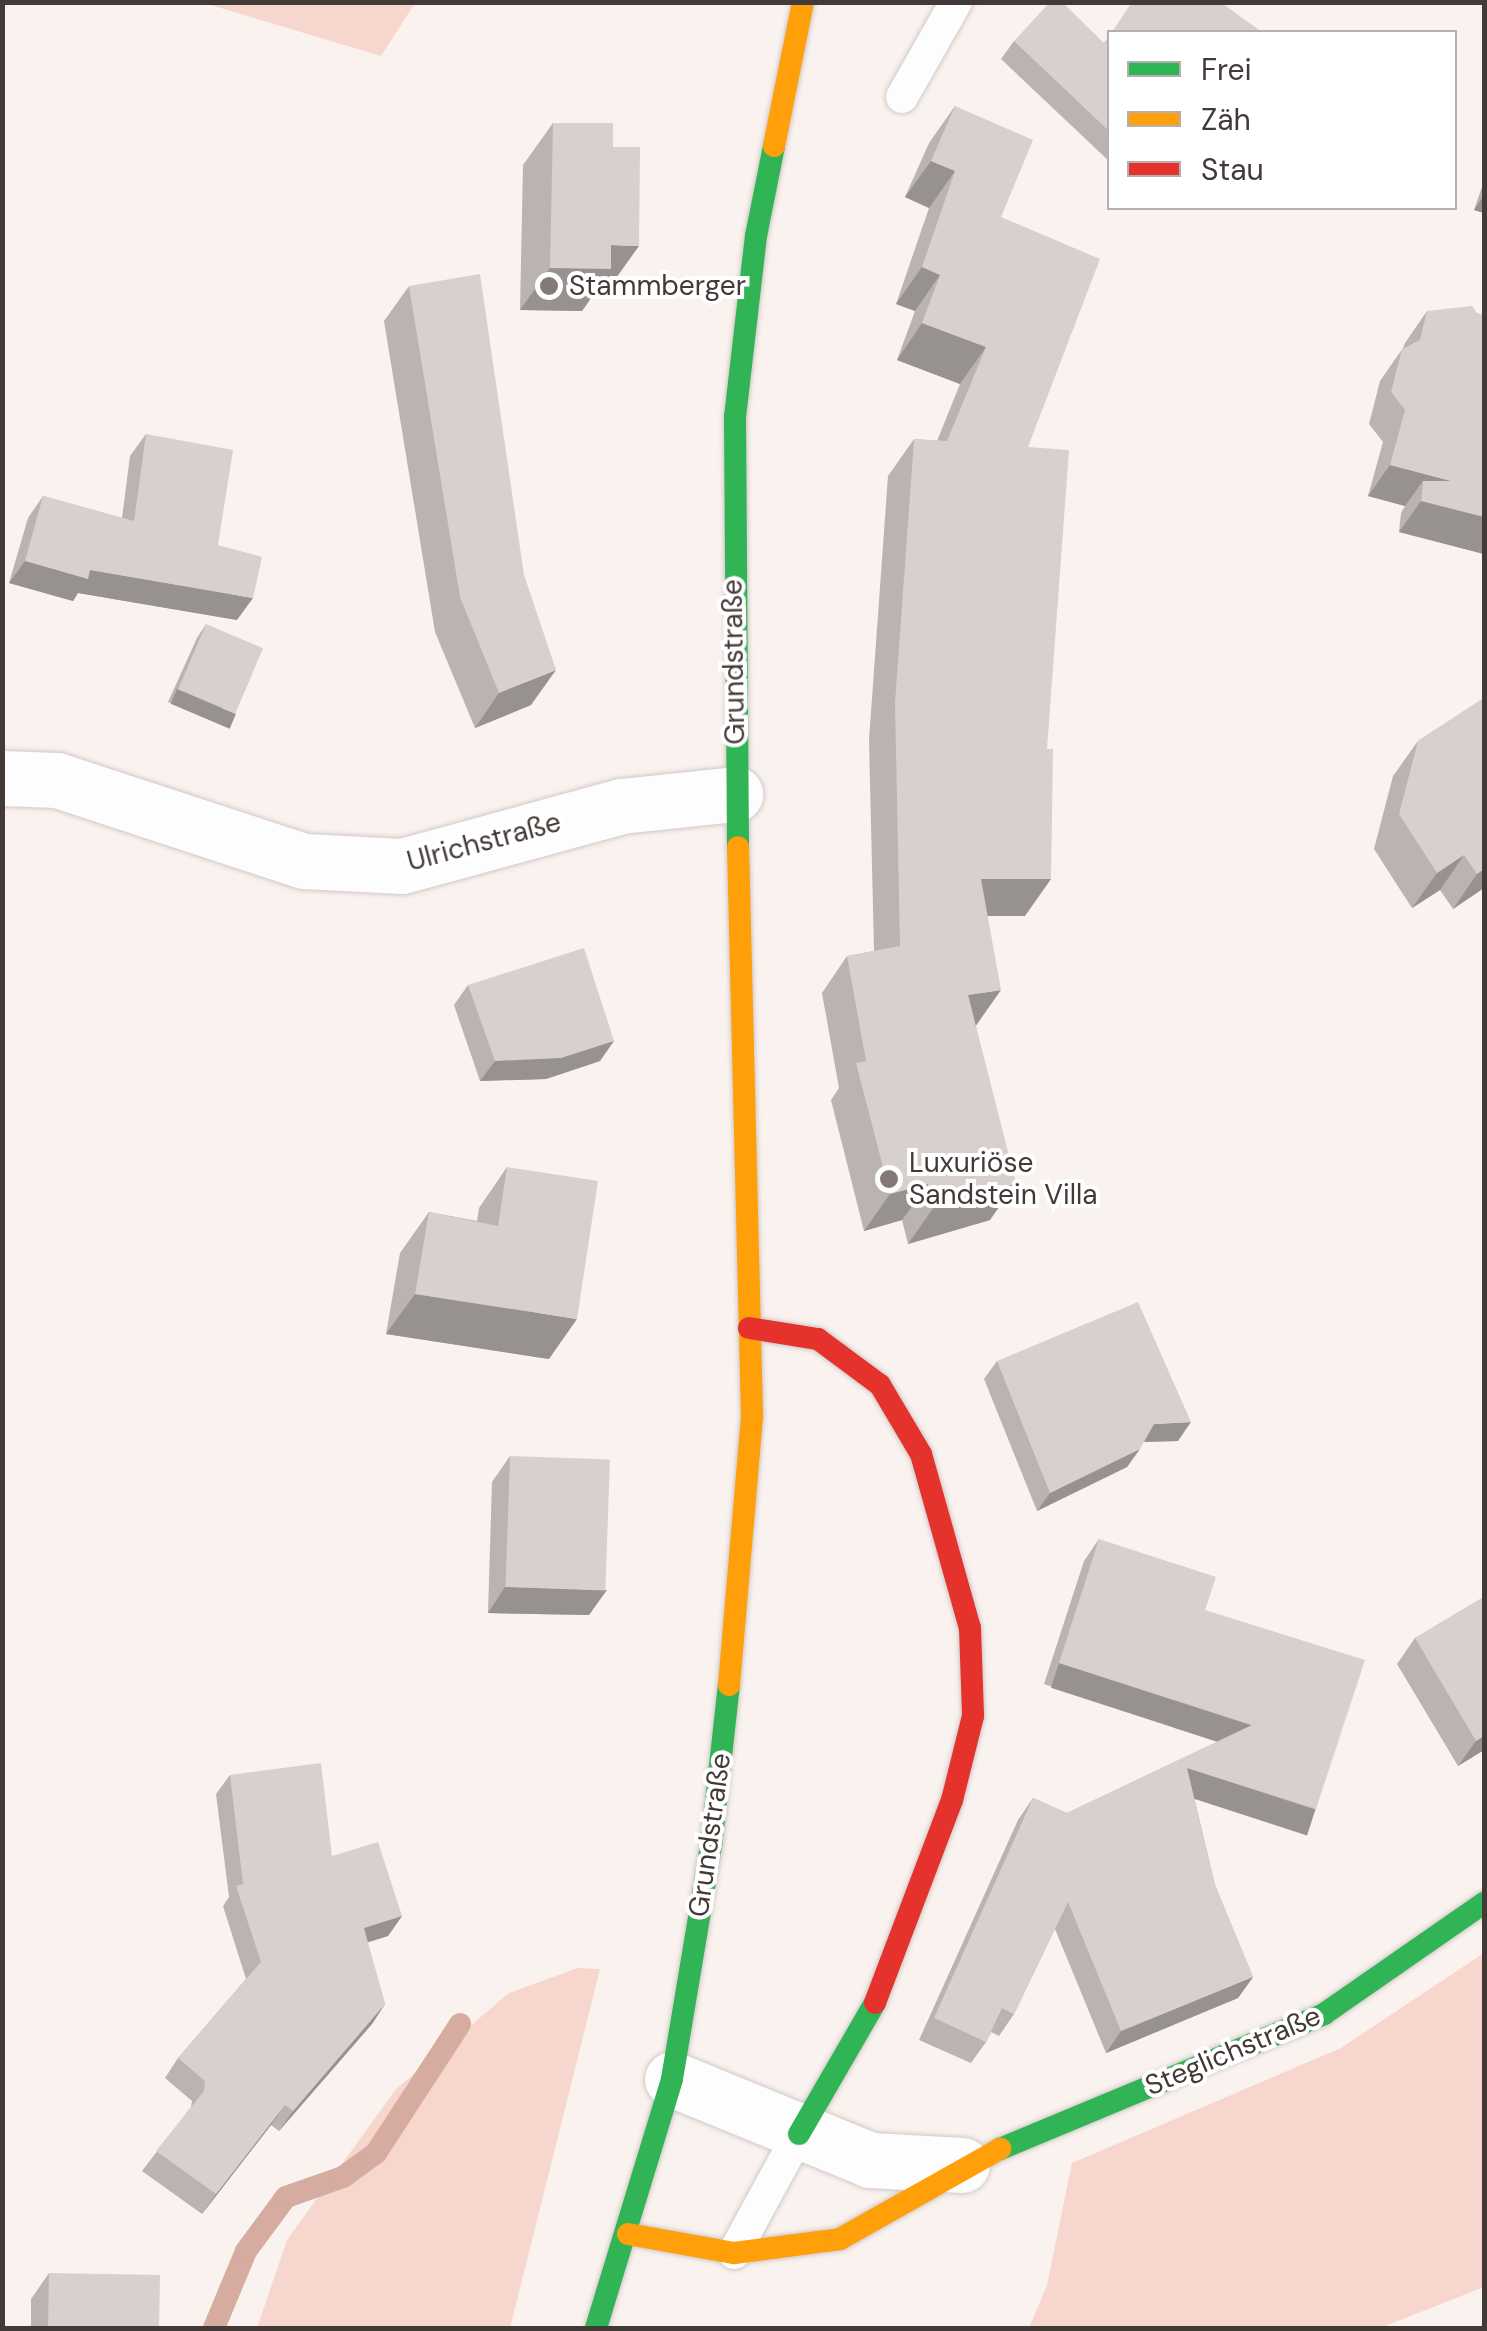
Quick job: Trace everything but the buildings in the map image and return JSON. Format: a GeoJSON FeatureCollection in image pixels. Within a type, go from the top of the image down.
{"type":"FeatureCollection","features":[{"type":"Feature","properties":{"kind":"main road","name":"Grundstraße"},"geometry":{"type":"LineString","coordinates":[[596,2328],[628,2234],[672,2080],[711,1847],[738,1602],[752,1415],[736,794],[735,418],[756,236],[804,2]]}},
{"type":"Feature","properties":{"kind":"main road"},"geometry":{"type":"LineString","coordinates":[[750,1328],[818,1340],[880,1385],[921,1454],[970,1628],[973,1716],[952,1800],[877,1999],[799,2134]]}},
{"type":"Feature","properties":{"kind":"main road","name":"Steglichstraße"},"geometry":{"type":"LineString","coordinates":[[628,2234],[734,2253],[840,2239],[962,2166],[1324,2014],[1484,1902]]}},
{"type":"Feature","properties":{"kind":"street","name":"Ulrichstraße"},"geometry":{"type":"LineString","coordinates":[[2,778],[57,780],[304,861],[402,866],[621,806],[736,794]]}},
{"type":"Feature","properties":{"kind":"street","name":"Steglichstraße"},"geometry":{"type":"LineString","coordinates":[[672,2080],[870,2160],[962,2166]]}},
{"type":"Feature","properties":{"kind":"lane"},"geometry":{"type":"LineString","coordinates":[[902,97],[956,2]]}},
{"type":"Feature","properties":{"kind":"lane"},"geometry":{"type":"LineString","coordinates":[[734,2253],[799,2134]]}},
{"type":"Feature","properties":{"kind":"shaded area"},"geometry":{"type":"Polygon","coordinates":[[[204,3],[415,3],[381,56],[204,3]]]}},
{"type":"Feature","properties":{"kind":"shaded area"},"geometry":{"type":"Polygon","coordinates":[[[1484,1953],[1484,2287],[1380,2328],[1029,2328],[1047,2285],[1072,2163],[1341,2048],[1484,1953]]]}},
{"type":"Feature","properties":{"kind":"shaded area"},"geometry":{"type":"Polygon","coordinates":[[[578,1968],[600,1969],[510,2328],[257,2328],[287,2240],[396,2089],[509,1993],[578,1968]]]}},
{"type":"Feature","properties":{"kind":"waterway"},"geometry":{"type":"LineString","coordinates":[[214,2328],[246,2251],[286,2197],[343,2177],[376,2153],[460,2024]]}},
{"type":"Feature","properties":{"kind":"traffic: fast"},"geometry":{"type":"LineString","coordinates":[[738,847],[735,417],[756,236],[774,146]]}},
{"type":"Feature","properties":{"kind":"traffic: fast"},"geometry":{"type":"LineString","coordinates":[[596,2328],[672,2079],[711,1847],[729,1685]]}},
{"type":"Feature","properties":{"kind":"traffic: fast"},"geometry":{"type":"LineString","coordinates":[[1000,2149],[1324,2014],[1484,1903]]}},
{"type":"Feature","properties":{"kind":"traffic: fast"},"geometry":{"type":"LineString","coordinates":[[799,2134],[875,2003]]}},
{"type":"Feature","properties":{"kind":"traffic: slow"},"geometry":{"type":"LineString","coordinates":[[774,146],[803,2]]}},
{"type":"Feature","properties":{"kind":"traffic: slow"},"geometry":{"type":"LineString","coordinates":[[729,1685],[752,1415],[738,847]]}},
{"type":"Feature","properties":{"kind":"traffic: slow"},"geometry":{"type":"LineString","coordinates":[[628,2234],[734,2253],[840,2239],[1000,2149]]}},
{"type":"Feature","properties":{"kind":"traffic: jam"},"geometry":{"type":"LineString","coordinates":[[749,1328],[818,1339],[880,1385],[921,1454],[970,1628],[973,1716],[952,1800],[875,2003]]}},
{"type":"Feature","properties":{"kind":"place","name":"Stammberger"},"geometry":{"type":"Point","coordinates":[549,286]}},
{"type":"Feature","properties":{"kind":"place","name":"Luxuriöse Sandstein Villa"},"geometry":{"type":"Point","coordinates":[889,1179]}}]}
